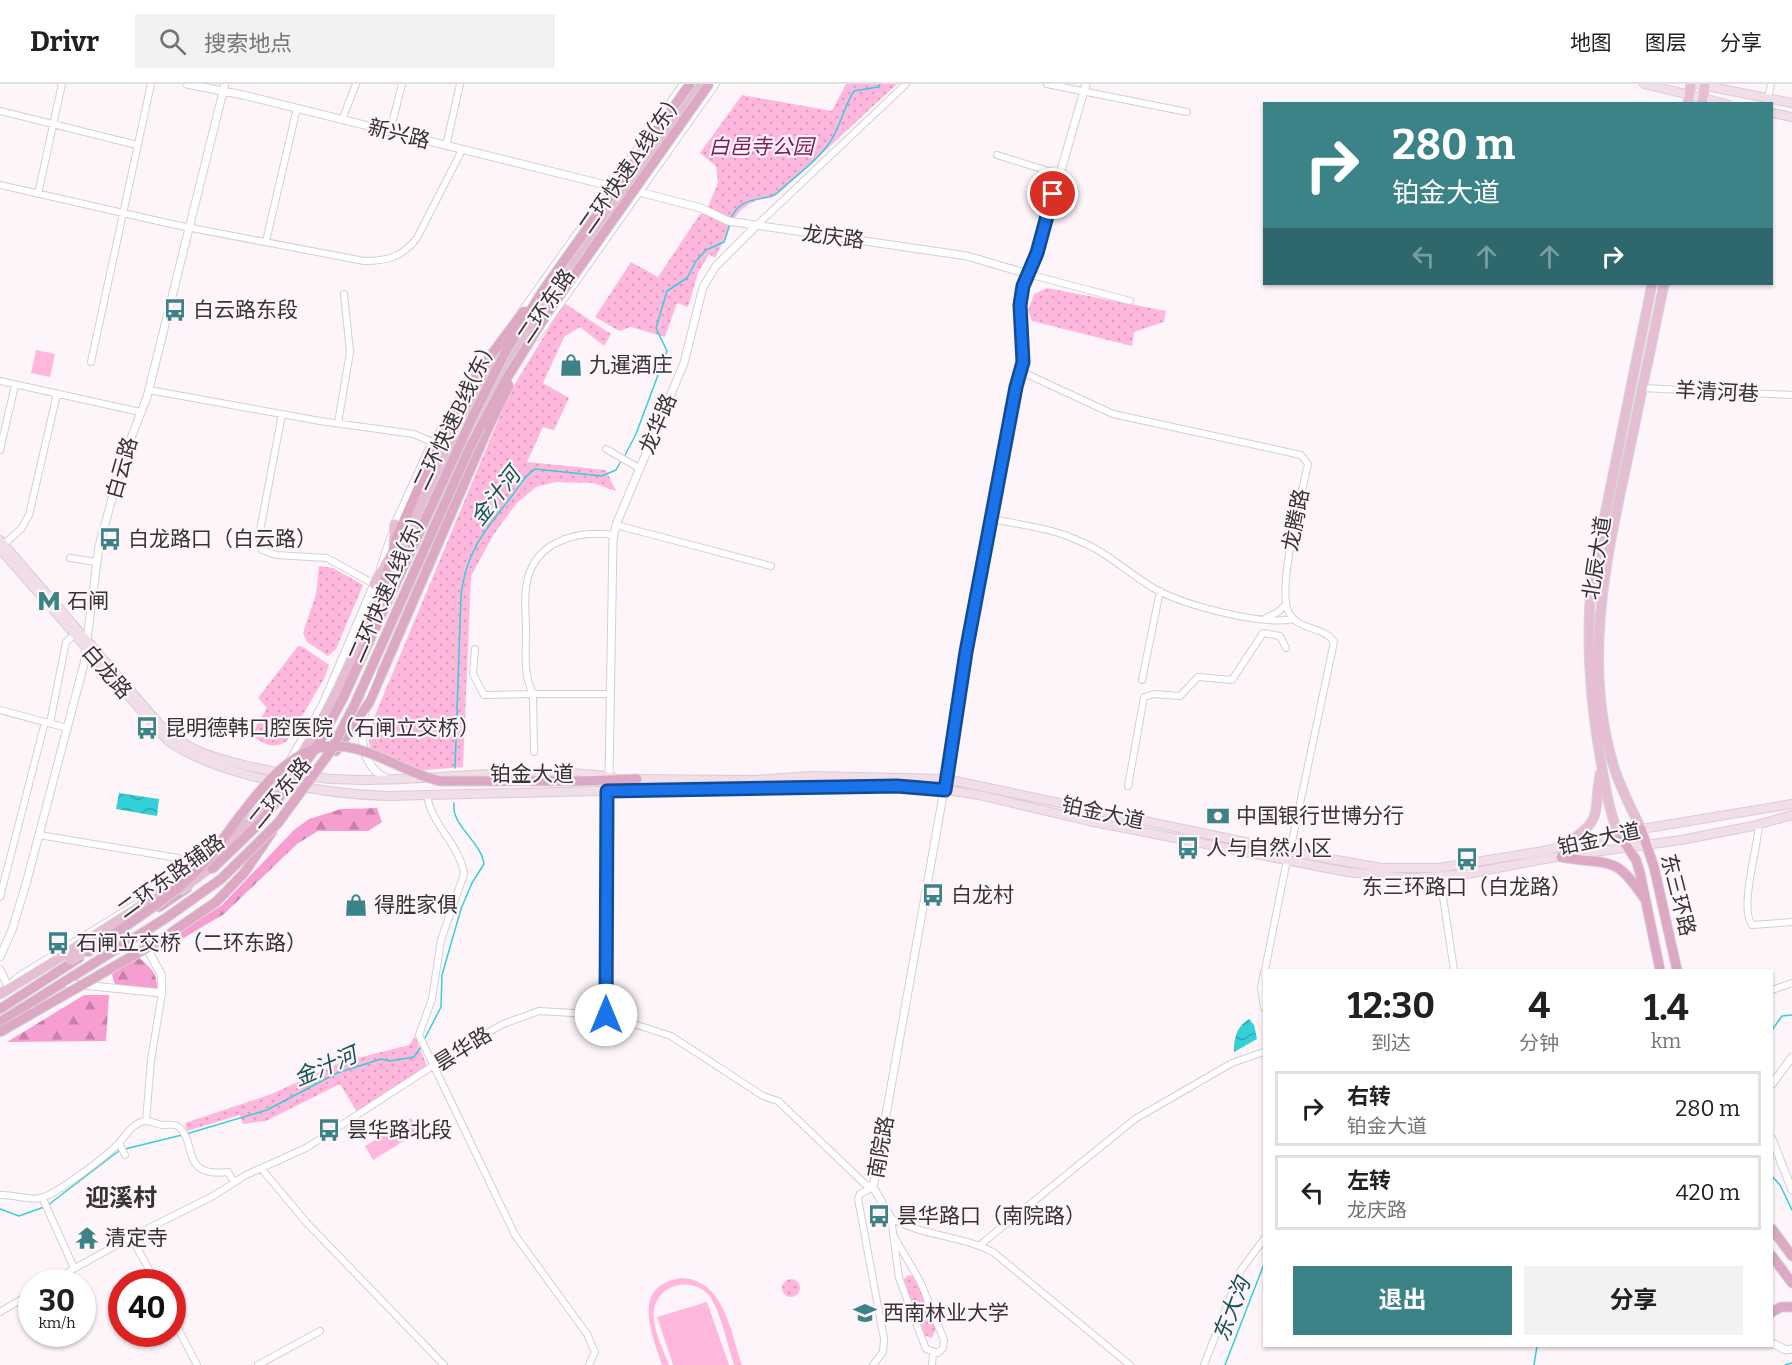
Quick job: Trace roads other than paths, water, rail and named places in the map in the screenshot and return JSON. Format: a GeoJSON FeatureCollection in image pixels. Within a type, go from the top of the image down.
{"type":"FeatureCollection","features":[{"type":"Feature","properties":{"kind":"highway","name":"二环快速B线(东)"},"geometry":{"type":"LineString","coordinates":[[0,1009],[170,900],[223,860],[262,821],[302,770],[338,708],[487,387],[518,331],[549,282],[690,84]]}},
{"type":"Feature","properties":{"kind":"highway","name":"二环快速A线(东)"},"geometry":{"type":"LineString","coordinates":[[0,1023],[207,890],[247,856],[296,801],[319,770],[345,725],[477,434],[508,375],[548,312],[709,84]]}},
{"type":"Feature","properties":{"kind":"highway"},"geometry":{"type":"LineString","coordinates":[[382,587],[401,527],[431,459],[480,370],[503,336],[549,282]]}},
{"type":"Feature","properties":{"kind":"highway"},"geometry":{"type":"LineString","coordinates":[[313,777],[366,710],[477,451],[526,350],[548,312]]}},
{"type":"Feature","properties":{"kind":"highway"},"geometry":{"type":"LineString","coordinates":[[88,952],[183,882],[201,866],[261,791],[303,754],[328,746],[357,748],[426,778],[440,781],[638,779]]}},
{"type":"Feature","properties":{"kind":"highway"},"geometry":{"type":"LineString","coordinates":[[0,1032],[162,939],[216,902],[244,873],[276,826]]}},
{"type":"Feature","properties":{"kind":"highway","name":"东三环路"},"geometry":{"type":"LineString","coordinates":[[1641,829],[1664,907],[1677,969]]}},
{"type":"Feature","properties":{"kind":"highway","name":"东三环路"},"geometry":{"type":"LineString","coordinates":[[1618,833],[1636,861],[1648,903],[1660,969]]}},
{"type":"Feature","properties":{"kind":"highway"},"geometry":{"type":"LineString","coordinates":[[1561,857],[1609,863],[1619,867],[1627,873],[1648,903]]}},
{"type":"Feature","properties":{"kind":"highway"},"geometry":{"type":"LineString","coordinates":[[1773,1229],[1792,1251]]}},
{"type":"Feature","properties":{"kind":"highway"},"geometry":{"type":"LineString","coordinates":[[1773,1229],[1792,1256]]}},
{"type":"Feature","properties":{"kind":"highway"},"geometry":{"type":"LineString","coordinates":[[1773,1257],[1792,1283]]}},
{"type":"Feature","properties":{"kind":"highway"},"geometry":{"type":"LineString","coordinates":[[1773,1311],[1781,1307],[1792,1307]]}},
{"type":"Feature","properties":{"kind":"main road","name":"二环东路"},"geometry":{"type":"LineString","coordinates":[[22,985],[69,957],[193,872],[227,843],[271,798],[300,760],[325,718],[443,448],[475,390],[550,290],[697,84]]}},
{"type":"Feature","properties":{"kind":"main road","name":"二环东路"},"geometry":{"type":"LineString","coordinates":[[382,587],[444,465],[482,408],[537,316],[702,84]]}},
{"type":"Feature","properties":{"kind":"main road"},"geometry":{"type":"LineString","coordinates":[[1644,84],[1688,99],[1703,101],[1702,84],[1792,104]]}},
{"type":"Feature","properties":{"kind":"main road"},"geometry":{"type":"LineString","coordinates":[[1688,99],[1691,84]]}},
{"type":"Feature","properties":{"kind":"main road"},"geometry":{"type":"LineString","coordinates":[[1773,113],[1792,117]]}},
{"type":"Feature","properties":{"kind":"main road","name":"北辰大道"},"geometry":{"type":"LineString","coordinates":[[1618,833],[1610,813],[1601,765],[1589,677],[1588,629],[1592,578],[1652,285]]}},
{"type":"Feature","properties":{"kind":"main road","name":"北辰大道"},"geometry":{"type":"LineString","coordinates":[[1641,829],[1614,768],[1608,744],[1601,698],[1599,632],[1603,582],[1664,285]]}},
{"type":"Feature","properties":{"kind":"main road"},"geometry":{"type":"LineString","coordinates":[[460,459],[482,408]]}},
{"type":"Feature","properties":{"kind":"main road"},"geometry":{"type":"LineString","coordinates":[[393,552],[395,524]]}},
{"type":"Feature","properties":{"kind":"main road"},"geometry":{"type":"LineString","coordinates":[[393,552],[407,531]]}},
{"type":"Feature","properties":{"kind":"main road","name":"白龙路"},"geometry":{"type":"LineString","coordinates":[[1,544],[75,634],[87,645]]}},
{"type":"Feature","properties":{"kind":"main road","name":"白龙路"},"geometry":{"type":"LineString","coordinates":[[1,544],[87,645],[162,727],[188,748],[219,760],[307,786],[354,794],[410,795]]}},
{"type":"Feature","properties":{"kind":"main road"},"geometry":{"type":"LineString","coordinates":[[1565,844],[1587,830],[1594,822],[1601,765]]}},
{"type":"Feature","properties":{"kind":"main road","name":"铂金大道"},"geometry":{"type":"LineString","coordinates":[[408,778],[519,774],[897,786],[945,790],[1288,856],[1413,869],[1468,865],[1618,833],[1792,804]]}},
{"type":"Feature","properties":{"kind":"main road","name":"白龙路"},"geometry":{"type":"LineString","coordinates":[[278,776],[408,778]]}},
{"type":"Feature","properties":{"kind":"main road","name":"铂金大道"},"geometry":{"type":"LineString","coordinates":[[410,795],[607,791],[780,784],[811,776],[946,779],[1378,876],[1440,877],[1647,844],[1759,824],[1792,815]]}},
{"type":"Feature","properties":{"kind":"main road"},"geometry":{"type":"LineString","coordinates":[[408,778],[402,783],[401,788],[405,794],[410,795]]}},
{"type":"Feature","properties":{"kind":"main road"},"geometry":{"type":"LineString","coordinates":[[0,994],[9,988],[22,985]]}},
{"type":"Feature","properties":{"kind":"main road"},"geometry":{"type":"LineString","coordinates":[[0,1004],[22,985]]}},
{"type":"Feature","properties":{"kind":"main road"},"geometry":{"type":"LineString","coordinates":[[0,1023],[32,1002]]}},
{"type":"Feature","properties":{"kind":"street"},"geometry":{"type":"LineString","coordinates":[[38,194],[62,84]]}},
{"type":"Feature","properties":{"kind":"street"},"geometry":{"type":"LineString","coordinates":[[91,362],[152,84]]}},
{"type":"Feature","properties":{"kind":"street","name":"新兴路"},"geometry":{"type":"LineString","coordinates":[[188,84],[297,108],[610,186]]}},
{"type":"Feature","properties":{"kind":"street","name":"白云路"},"geometry":{"type":"LineString","coordinates":[[0,957],[12,930],[67,728],[87,645],[96,562],[123,459],[148,390],[225,84]]}},
{"type":"Feature","properties":{"kind":"street"},"geometry":{"type":"LineString","coordinates":[[342,120],[356,84]]}},
{"type":"Feature","properties":{"kind":"street"},"geometry":{"type":"LineString","coordinates":[[390,132],[402,84]]}},
{"type":"Feature","properties":{"kind":"street"},"geometry":{"type":"LineString","coordinates":[[446,146],[460,84]]}},
{"type":"Feature","properties":{"kind":"street","name":"二环东路辅路"},"geometry":{"type":"LineString","coordinates":[[9,988],[17,978],[190,868],[231,832],[278,776],[322,706],[382,587],[395,524],[432,442],[452,409],[683,84]]}},
{"type":"Feature","properties":{"kind":"street","name":"二环东路辅路"},"geometry":{"type":"LineString","coordinates":[[0,1038],[32,1002],[140,936],[216,884],[246,859],[276,826],[307,786],[348,718],[460,459],[492,413],[536,339],[716,84]]}},
{"type":"Feature","properties":{"kind":"street","name":"龙华路"},"geometry":{"type":"LineString","coordinates":[[609,777],[614,535],[639,468],[684,363],[703,287],[710,272],[756,226],[906,84]]}},
{"type":"Feature","properties":{"kind":"street"},"geometry":{"type":"LineString","coordinates":[[1047,84],[1085,88],[1187,112]]}},
{"type":"Feature","properties":{"kind":"street"},"geometry":{"type":"LineString","coordinates":[[1768,99],[1771,84]]}},
{"type":"Feature","properties":{"kind":"street"},"geometry":{"type":"LineString","coordinates":[[946,779],[966,652],[1020,371],[1023,350],[1020,305],[1023,286],[1085,88]]}},
{"type":"Feature","properties":{"kind":"street"},"geometry":{"type":"LineString","coordinates":[[266,241],[297,108]]}},
{"type":"Feature","properties":{"kind":"street"},"geometry":{"type":"LineString","coordinates":[[0,111],[137,145]]}},
{"type":"Feature","properties":{"kind":"street"},"geometry":{"type":"LineString","coordinates":[[0,185],[364,261],[385,261],[398,256],[417,238],[462,150]]}},
{"type":"Feature","properties":{"kind":"street"},"geometry":{"type":"LineString","coordinates":[[997,155],[1058,174]]}},
{"type":"Feature","properties":{"kind":"street","name":"龙庆路"},"geometry":{"type":"LineString","coordinates":[[639,192],[701,208],[731,222],[967,256],[1131,301]]}},
{"type":"Feature","properties":{"kind":"street"},"geometry":{"type":"LineString","coordinates":[[338,423],[350,352],[344,294]]}},
{"type":"Feature","properties":{"kind":"street","name":"龙腾路"},"geometry":{"type":"LineString","coordinates":[[1020,371],[1113,414],[1301,455],[1306,459],[1308,464],[1288,560],[1285,605]]}},
{"type":"Feature","properties":{"kind":"street"},"geometry":{"type":"LineString","coordinates":[[0,381],[140,412]]}},
{"type":"Feature","properties":{"kind":"street"},"geometry":{"type":"LineString","coordinates":[[0,450],[15,385]]}},
{"type":"Feature","properties":{"kind":"street","name":"羊清河巷"},"geometry":{"type":"LineString","coordinates":[[1642,388],[1792,395]]}},
{"type":"Feature","properties":{"kind":"street"},"geometry":{"type":"LineString","coordinates":[[148,390],[282,414],[414,434],[432,442]]}},
{"type":"Feature","properties":{"kind":"street"},"geometry":{"type":"LineString","coordinates":[[1,544],[21,529],[29,515],[57,394]]}},
{"type":"Feature","properties":{"kind":"street"},"geometry":{"type":"LineString","coordinates":[[282,414],[259,536],[262,550],[276,555],[327,558],[382,587]]}},
{"type":"Feature","properties":{"kind":"street"},"geometry":{"type":"LineString","coordinates":[[606,449],[639,468]]}},
{"type":"Feature","properties":{"kind":"street"},"geometry":{"type":"LineString","coordinates":[[993,519],[1055,532],[1079,540],[1160,591],[1231,614],[1283,621],[1293,619]]}},
{"type":"Feature","properties":{"kind":"street"},"geometry":{"type":"LineString","coordinates":[[616,525],[771,566]]}},
{"type":"Feature","properties":{"kind":"street"},"geometry":{"type":"LineString","coordinates":[[534,752],[533,694],[526,680],[525,589],[533,563],[543,551],[567,537],[593,533],[614,535]]}},
{"type":"Feature","properties":{"kind":"street"},"geometry":{"type":"LineString","coordinates":[[70,558],[96,562]]}},
{"type":"Feature","properties":{"kind":"street"},"geometry":{"type":"LineString","coordinates":[[1142,680],[1160,591]]}},
{"type":"Feature","properties":{"kind":"street"},"geometry":{"type":"LineString","coordinates":[[1263,619],[1272,616],[1285,605],[1293,619],[1299,624],[1330,636],[1334,642],[1265,969]]}},
{"type":"Feature","properties":{"kind":"street"},"geometry":{"type":"LineString","coordinates":[[1128,786],[1144,697],[1154,694],[1180,696],[1198,677],[1232,680],[1263,633],[1280,636],[1286,648]]}},
{"type":"Feature","properties":{"kind":"street"},"geometry":{"type":"LineString","coordinates":[[0,897],[66,642],[75,634]]}},
{"type":"Feature","properties":{"kind":"street"},"geometry":{"type":"LineString","coordinates":[[379,647],[361,731],[365,753],[376,771],[391,779]]}},
{"type":"Feature","properties":{"kind":"street"},"geometry":{"type":"LineString","coordinates":[[475,649],[474,674],[484,695],[609,694]]}},
{"type":"Feature","properties":{"kind":"street"},"geometry":{"type":"LineString","coordinates":[[0,710],[67,728]]}},
{"type":"Feature","properties":{"kind":"street","name":"南院路"},"geometry":{"type":"LineString","coordinates":[[891,1218],[873,1187],[946,779]]}},
{"type":"Feature","properties":{"kind":"street"},"geometry":{"type":"LineString","coordinates":[[606,1015],[607,791]]}},
{"type":"Feature","properties":{"kind":"street"},"geometry":{"type":"LineString","coordinates":[[428,794],[432,813],[454,849],[464,874],[441,940],[432,999],[419,1035],[515,1234],[587,1334],[595,1352],[589,1365]]}},
{"type":"Feature","properties":{"kind":"street"},"geometry":{"type":"LineString","coordinates":[[1759,824],[1748,899],[1749,921],[1752,925],[1758,926],[1792,922]]}},
{"type":"Feature","properties":{"kind":"street"},"geometry":{"type":"LineString","coordinates":[[39,835],[177,858],[190,868]]}},
{"type":"Feature","properties":{"kind":"street"},"geometry":{"type":"LineString","coordinates":[[1440,877],[1454,969]]}},
{"type":"Feature","properties":{"kind":"street"},"geometry":{"type":"LineString","coordinates":[[140,936],[161,974],[162,993],[151,1060],[146,1121]]}},
{"type":"Feature","properties":{"kind":"street"},"geometry":{"type":"LineString","coordinates":[[0,970],[9,988]]}},
{"type":"Feature","properties":{"kind":"street"},"geometry":{"type":"LineString","coordinates":[[1263,980],[1261,988],[1263,1001]]}},
{"type":"Feature","properties":{"kind":"street"},"geometry":{"type":"LineString","coordinates":[[63,983],[162,993]]}},
{"type":"Feature","properties":{"kind":"street"},"geometry":{"type":"LineString","coordinates":[[1773,990],[1792,983]]}},
{"type":"Feature","properties":{"kind":"street","name":"昙华路"},"geometry":{"type":"LineString","coordinates":[[75,1268],[130,1237],[177,1216],[234,1182],[306,1148],[459,1049],[521,1017],[549,1010],[606,1015],[671,1036],[763,1096],[778,1101],[866,1185],[873,1187]]}},
{"type":"Feature","properties":{"kind":"street"},"geometry":{"type":"LineString","coordinates":[[980,1245],[1135,1119],[1232,1063],[1263,1052]]}},
{"type":"Feature","properties":{"kind":"street"},"geometry":{"type":"LineString","coordinates":[[1773,1083],[1792,1057]]}},
{"type":"Feature","properties":{"kind":"street"},"geometry":{"type":"LineString","coordinates":[[0,1195],[43,1199],[119,1143],[134,1127],[146,1121],[172,1124],[184,1134],[195,1162],[204,1170],[215,1173],[228,1172],[234,1182]]}},
{"type":"Feature","properties":{"kind":"street"},"geometry":{"type":"LineString","coordinates":[[1773,1142],[1792,1190]]}},
{"type":"Feature","properties":{"kind":"street"},"geometry":{"type":"LineString","coordinates":[[119,1143],[125,1155]]}},
{"type":"Feature","properties":{"kind":"street"},"geometry":{"type":"LineString","coordinates":[[261,1168],[306,1222],[444,1365]]}},
{"type":"Feature","properties":{"kind":"street"},"geometry":{"type":"LineString","coordinates":[[873,1187],[860,1194],[858,1199],[884,1339],[883,1352],[873,1365]]}},
{"type":"Feature","properties":{"kind":"street"},"geometry":{"type":"LineString","coordinates":[[43,1199],[75,1268]]}},
{"type":"Feature","properties":{"kind":"street"},"geometry":{"type":"LineString","coordinates":[[891,1218],[904,1225],[980,1245],[1008,1261],[1130,1365]]}},
{"type":"Feature","properties":{"kind":"street"},"geometry":{"type":"LineString","coordinates":[[891,1218],[899,1278],[925,1347],[933,1353]]}},
{"type":"Feature","properties":{"kind":"street"},"geometry":{"type":"LineString","coordinates":[[893,1235],[920,1281],[944,1340],[942,1350],[933,1353]]}},
{"type":"Feature","properties":{"kind":"street"},"geometry":{"type":"LineString","coordinates":[[130,1237],[148,1269]]}},
{"type":"Feature","properties":{"kind":"street"},"geometry":{"type":"LineString","coordinates":[[1204,1365],[1240,1270],[1263,1240]]}},
{"type":"Feature","properties":{"kind":"street"},"geometry":{"type":"LineString","coordinates":[[0,1312],[18,1301]]}},
{"type":"Feature","properties":{"kind":"street"},"geometry":{"type":"LineString","coordinates":[[258,1365],[320,1331]]}},
{"type":"Feature","properties":{"kind":"street"},"geometry":{"type":"LineString","coordinates":[[186,1344],[197,1365]]}},
{"type":"Feature","properties":{"kind":"street"},"geometry":{"type":"LineString","coordinates":[[1773,1344],[1786,1350],[1792,1348]]}},
{"type":"Feature","properties":{"kind":"street"},"geometry":{"type":"LineString","coordinates":[[933,1353],[933,1365]]}},
{"type":"Feature","properties":{"kind":"water"},"geometry":{"type":"Polygon","coordinates":[[[119,793],[159,799],[157,816],[116,809],[119,793]]]}},
{"type":"Feature","properties":{"kind":"water"},"geometry":{"type":"Polygon","coordinates":[[[1249,1019],[1254,1025],[1257,1039],[1234,1052],[1237,1034],[1241,1026],[1249,1019]]]}},
{"type":"Feature","properties":{"kind":"waterway","name":"金汁河"},"geometry":{"type":"LineString","coordinates":[[731,219],[740,206],[753,200],[772,196],[810,164],[823,152],[832,139],[854,91],[878,87],[880,84]]}},
{"type":"Feature","properties":{"kind":"waterway","name":"金汁河"},"geometry":{"type":"LineString","coordinates":[[624,457],[636,434],[667,351],[656,328],[667,291],[687,278],[696,261],[706,250],[724,242],[730,224]]}},
{"type":"Feature","properties":{"kind":"waterway","name":"金汁河"},"geometry":{"type":"LineString","coordinates":[[455,768],[461,595],[467,566],[478,542],[522,482],[535,469],[602,476],[616,470],[621,461]]}},
{"type":"Feature","properties":{"kind":"waterway","name":"金汁河"},"geometry":{"type":"LineString","coordinates":[[424,1040],[441,1007],[442,975],[461,909],[472,883],[484,864],[478,848],[457,819],[454,803]]}},
{"type":"Feature","properties":{"kind":"waterway","name":"东大沟"},"geometry":{"type":"LineString","coordinates":[[1773,1029],[1782,1016],[1792,1015]]}},
{"type":"Feature","properties":{"kind":"waterway","name":"金汁河"},"geometry":{"type":"LineString","coordinates":[[186,1134],[267,1110],[337,1073],[381,1059],[390,1061],[414,1057],[421,1047]]}},
{"type":"Feature","properties":{"kind":"waterway","name":"金汁河"},"geometry":{"type":"LineString","coordinates":[[125,1149],[182,1135]]}},
{"type":"Feature","properties":{"kind":"waterway","name":"金汁河"},"geometry":{"type":"LineString","coordinates":[[48,1205],[120,1150]]}},
{"type":"Feature","properties":{"kind":"waterway","name":"东大沟"},"geometry":{"type":"LineString","coordinates":[[1773,1177],[1780,1185],[1792,1210]]}},
{"type":"Feature","properties":{"kind":"waterway","name":"金汁河"},"geometry":{"type":"LineString","coordinates":[[0,1209],[19,1216],[44,1207]]}},
{"type":"Feature","properties":{"kind":"waterway","name":"东大沟"},"geometry":{"type":"LineString","coordinates":[[1225,1365],[1263,1267]]}},
{"type":"Feature","properties":{"kind":"waterway","name":"东大沟"},"geometry":{"type":"LineString","coordinates":[[1534,1365],[1537,1347]]}},
{"type":"Feature","properties":{"kind":"waterway","name":"东大沟"},"geometry":{"type":"LineString","coordinates":[[1785,1365],[1792,1363]]}},
{"type":"Feature","properties":{"kind":"place","name":"白云路东段"},"geometry":{"type":"Point","coordinates":[175,310]}},
{"type":"Feature","properties":{"kind":"place","name":"九暹酒庄"},"geometry":{"type":"Point","coordinates":[571,365]}},
{"type":"Feature","properties":{"kind":"place","name":"白龙路口（白云路）"},"geometry":{"type":"Point","coordinates":[110,539]}},
{"type":"Feature","properties":{"kind":"place","name":"石闸"},"geometry":{"type":"Point","coordinates":[49,601]}},
{"type":"Feature","properties":{"kind":"place","name":"昆明德韩口腔医院（石闸立交桥）"},"geometry":{"type":"Point","coordinates":[147,728]}},
{"type":"Feature","properties":{"kind":"place","name":"中国银行世博分行"},"geometry":{"type":"Point","coordinates":[1218,816]}},
{"type":"Feature","properties":{"kind":"place","name":"人与自然小区"},"geometry":{"type":"Point","coordinates":[1188,848]}},
{"type":"Feature","properties":{"kind":"place","name":"东三环路口（白龙路）"},"geometry":{"type":"Point","coordinates":[1467,859]}},
{"type":"Feature","properties":{"kind":"place","name":"白龙村"},"geometry":{"type":"Point","coordinates":[933,895]}},
{"type":"Feature","properties":{"kind":"place","name":"得胜家俱"},"geometry":{"type":"Point","coordinates":[356,905]}},
{"type":"Feature","properties":{"kind":"place","name":"石闸立交桥（二环东路）"},"geometry":{"type":"Point","coordinates":[58,943]}},
{"type":"Feature","properties":{"kind":"place","name":"昙华路北段"},"geometry":{"type":"Point","coordinates":[329,1130]}},
{"type":"Feature","properties":{"kind":"place","name":"昙华路口（南院路）"},"geometry":{"type":"Point","coordinates":[879,1216]}},
{"type":"Feature","properties":{"kind":"place","name":"清定寺"},"geometry":{"type":"Point","coordinates":[87,1238]}},
{"type":"Feature","properties":{"kind":"place","name":"西南林业大学"},"geometry":{"type":"Point","coordinates":[865,1313]}},
{"type":"Feature","properties":{"kind":"district","name":"迎溪村"},"geometry":{"type":"Point","coordinates":[121,1198]}},
{"type":"Feature","properties":{"kind":"park label","name":"白邑寺公园"},"geometry":{"type":"Point","coordinates":[761,147]}}]}
